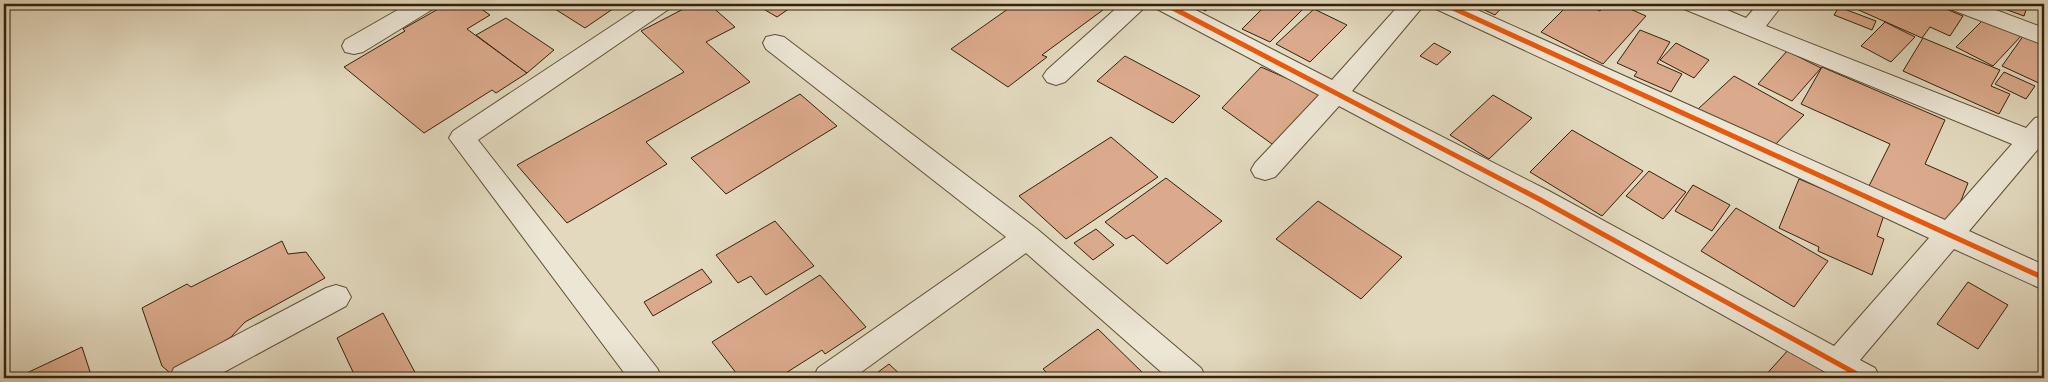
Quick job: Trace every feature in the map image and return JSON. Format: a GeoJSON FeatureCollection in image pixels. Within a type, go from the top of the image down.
{"type":"FeatureCollection","features":[{"type":"Feature","properties":{"kind":"street"},"geometry":{"type":"LineString","coordinates":[[354,46],[425,4]]}},
{"type":"Feature","properties":{"kind":"street"},"geometry":{"type":"LineString","coordinates":[[646,378],[462,138],[661,4]]}},
{"type":"Feature","properties":{"kind":"street"},"geometry":{"type":"LineString","coordinates":[[1056,76],[1135,4]]}},
{"type":"Feature","properties":{"kind":"street"},"geometry":{"type":"LineString","coordinates":[[1165,4],[1539,200],[1864,378]]}},
{"type":"Feature","properties":{"kind":"street"},"geometry":{"type":"LineString","coordinates":[[1265,170],[1335,94],[1413,4]]}},
{"type":"Feature","properties":{"kind":"street"},"geometry":{"type":"LineString","coordinates":[[1444,4],[2044,278]]}},
{"type":"Feature","properties":{"kind":"street"},"geometry":{"type":"LineString","coordinates":[[1692,4],[1750,29],[2037,133],[1838,364]]}},
{"type":"Feature","properties":{"kind":"street"},"geometry":{"type":"LineString","coordinates":[[1750,29],[1771,4]]}},
{"type":"Feature","properties":{"kind":"street"},"geometry":{"type":"LineString","coordinates":[[1958,4],[2044,37]]}},
{"type":"Feature","properties":{"kind":"street"},"geometry":{"type":"LineString","coordinates":[[775,43],[1027,238],[1190,378]]}},
{"type":"Feature","properties":{"kind":"street"},"geometry":{"type":"LineString","coordinates":[[830,378],[1027,238]]}},
{"type":"Feature","properties":{"kind":"street"},"geometry":{"type":"LineString","coordinates":[[185,378],[336,297]]}},
{"type":"Feature","properties":{"kind":"building"},"geometry":{"type":"Polygon","coordinates":[[[447,4],[474,4],[490,15],[467,29],[527,73],[496,93],[492,90],[424,133],[344,67],[405,31],[403,29],[447,4]]]}},
{"type":"Feature","properties":{"kind":"building"},"geometry":{"type":"Polygon","coordinates":[[[547,4],[620,4],[585,28],[547,4]]]}},
{"type":"Feature","properties":{"kind":"building"},"geometry":{"type":"Polygon","coordinates":[[[693,4],[709,4],[735,27],[706,42],[750,82],[646,142],[667,164],[567,223],[517,165],[684,72],[641,31],[693,4]]]}},
{"type":"Feature","properties":{"kind":"building"},"geometry":{"type":"Polygon","coordinates":[[[755,4],[796,4],[777,17],[755,4]]]}},
{"type":"Feature","properties":{"kind":"building"},"geometry":{"type":"Polygon","coordinates":[[[1015,4],[1111,4],[1042,55],[1047,57],[1008,87],[951,49],[1015,4]]]}},
{"type":"Feature","properties":{"kind":"building"},"geometry":{"type":"Polygon","coordinates":[[[1193,4],[1216,4],[1205,11],[1193,4]]]}},
{"type":"Feature","properties":{"kind":"building"},"geometry":{"type":"Polygon","coordinates":[[[1267,4],[1307,5],[1270,42],[1242,29],[1267,4]]]}},
{"type":"Feature","properties":{"kind":"building"},"geometry":{"type":"Polygon","coordinates":[[[1472,4],[1505,4],[1495,15],[1472,4]]]}},
{"type":"Feature","properties":{"kind":"building"},"geometry":{"type":"Polygon","coordinates":[[[1569,4],[1585,4],[1600,11],[1607,4],[1619,4],[1646,16],[1603,64],[1541,32],[1569,4]]]}},
{"type":"Feature","properties":{"kind":"building"},"geometry":{"type":"Polygon","coordinates":[[[1845,4],[1934,4],[1963,16],[1950,36],[1930,27],[1922,38],[1845,4]]]}},
{"type":"Feature","properties":{"kind":"building"},"geometry":{"type":"Polygon","coordinates":[[[1991,4],[2028,4],[2024,16],[1991,4]]]}},
{"type":"Feature","properties":{"kind":"building"},"geometry":{"type":"Polygon","coordinates":[[[1839,7],[1876,21],[1872,30],[1834,15],[1839,7]]]}},
{"type":"Feature","properties":{"kind":"building"},"geometry":{"type":"Polygon","coordinates":[[[1314,9],[1347,25],[1310,62],[1276,44],[1314,9]]]}},
{"type":"Feature","properties":{"kind":"building"},"geometry":{"type":"Polygon","coordinates":[[[1986,17],[2022,35],[1993,66],[1956,47],[1986,17]]]}},
{"type":"Feature","properties":{"kind":"building"},"geometry":{"type":"Polygon","coordinates":[[[506,18],[554,50],[527,73],[476,35],[506,18]]]}},
{"type":"Feature","properties":{"kind":"building"},"geometry":{"type":"Polygon","coordinates":[[[1885,22],[1915,37],[1891,62],[1861,46],[1885,22]]]}},
{"type":"Feature","properties":{"kind":"building"},"geometry":{"type":"Polygon","coordinates":[[[1640,30],[1670,42],[1657,63],[1682,74],[1671,92],[1634,76],[1637,72],[1617,63],[1640,30]]]}},
{"type":"Feature","properties":{"kind":"building"},"geometry":{"type":"Polygon","coordinates":[[[2026,32],[2044,40],[2043,85],[2002,66],[2026,32]]]}},
{"type":"Feature","properties":{"kind":"building"},"geometry":{"type":"Polygon","coordinates":[[[1923,38],[2000,70],[1991,86],[2010,94],[1999,114],[1903,71],[1923,38]]]}},
{"type":"Feature","properties":{"kind":"building"},"geometry":{"type":"Polygon","coordinates":[[[1434,43],[1451,52],[1437,65],[1420,56],[1434,43]]]}},
{"type":"Feature","properties":{"kind":"building"},"geometry":{"type":"Polygon","coordinates":[[[1676,43],[1709,60],[1694,78],[1660,60],[1676,43]]]}},
{"type":"Feature","properties":{"kind":"building"},"geometry":{"type":"Polygon","coordinates":[[[1787,51],[1821,68],[1792,101],[1758,84],[1787,51]]]}},
{"type":"Feature","properties":{"kind":"building"},"geometry":{"type":"Polygon","coordinates":[[[1125,56],[1200,96],[1173,123],[1097,81],[1125,56]]]}},
{"type":"Feature","properties":{"kind":"building"},"geometry":{"type":"Polygon","coordinates":[[[1261,67],[1325,95],[1272,144],[1222,108],[1261,67]]]}},
{"type":"Feature","properties":{"kind":"building"},"geometry":{"type":"Polygon","coordinates":[[[1822,67],[1945,120],[1925,164],[1968,183],[1948,233],[1865,194],[1890,144],[1801,104],[1822,67]]]}},
{"type":"Feature","properties":{"kind":"building"},"geometry":{"type":"Polygon","coordinates":[[[2004,72],[2035,86],[2026,99],[1995,84],[2004,72]]]}},
{"type":"Feature","properties":{"kind":"building"},"geometry":{"type":"Polygon","coordinates":[[[1734,76],[1804,115],[1769,151],[1698,109],[1734,76]]]}},
{"type":"Feature","properties":{"kind":"building"},"geometry":{"type":"Polygon","coordinates":[[[800,94],[837,126],[726,194],[691,158],[800,94]]]}},
{"type":"Feature","properties":{"kind":"building"},"geometry":{"type":"Polygon","coordinates":[[[1493,95],[1532,118],[1489,159],[1450,135],[1493,95]]]}},
{"type":"Feature","properties":{"kind":"building"},"geometry":{"type":"Polygon","coordinates":[[[1572,130],[1643,171],[1602,216],[1530,172],[1572,130]]]}},
{"type":"Feature","properties":{"kind":"building"},"geometry":{"type":"Polygon","coordinates":[[[1111,137],[1158,177],[1066,239],[1019,196],[1111,137]]]}},
{"type":"Feature","properties":{"kind":"building"},"geometry":{"type":"Polygon","coordinates":[[[1649,171],[1686,192],[1663,219],[1626,196],[1649,171]]]}},
{"type":"Feature","properties":{"kind":"building"},"geometry":{"type":"Polygon","coordinates":[[[1166,178],[1222,221],[1167,264],[1133,235],[1126,239],[1105,222],[1166,178]]]}},
{"type":"Feature","properties":{"kind":"building"},"geometry":{"type":"Polygon","coordinates":[[[1799,179],[1884,215],[1877,236],[1884,239],[1872,275],[1818,251],[1819,247],[1779,228],[1799,179]]]}},
{"type":"Feature","properties":{"kind":"building"},"geometry":{"type":"Polygon","coordinates":[[[1693,185],[1730,205],[1712,231],[1675,211],[1693,185]]]}},
{"type":"Feature","properties":{"kind":"building"},"geometry":{"type":"Polygon","coordinates":[[[1318,201],[1402,257],[1361,299],[1276,239],[1318,201]]]}},
{"type":"Feature","properties":{"kind":"building"},"geometry":{"type":"Polygon","coordinates":[[[1736,208],[1828,261],[1794,307],[1701,251],[1736,208]]]}},
{"type":"Feature","properties":{"kind":"building"},"geometry":{"type":"Polygon","coordinates":[[[775,221],[814,266],[766,295],[751,276],[738,283],[716,255],[775,221]]]}},
{"type":"Feature","properties":{"kind":"building"},"geometry":{"type":"Polygon","coordinates":[[[1096,229],[1114,245],[1093,260],[1074,243],[1096,229]]]}},
{"type":"Feature","properties":{"kind":"building"},"geometry":{"type":"Polygon","coordinates":[[[282,241],[288,254],[306,252],[325,278],[245,322],[231,337],[170,373],[162,366],[142,308],[187,284],[191,287],[282,241]]]}},
{"type":"Feature","properties":{"kind":"building"},"geometry":{"type":"Polygon","coordinates":[[[702,269],[712,282],[653,316],[644,302],[702,269]]]}},
{"type":"Feature","properties":{"kind":"building"},"geometry":{"type":"Polygon","coordinates":[[[820,275],[866,327],[825,354],[822,350],[778,378],[740,378],[712,342],[820,275]]]}},
{"type":"Feature","properties":{"kind":"building"},"geometry":{"type":"Polygon","coordinates":[[[1968,282],[2008,305],[1978,349],[1937,324],[1968,282]]]}},
{"type":"Feature","properties":{"kind":"building"},"geometry":{"type":"Polygon","coordinates":[[[383,313],[418,378],[342,378],[353,372],[337,338],[383,313]]]}},
{"type":"Feature","properties":{"kind":"building"},"geometry":{"type":"Polygon","coordinates":[[[1098,329],[1148,378],[1052,378],[1043,369],[1098,329]]]}},
{"type":"Feature","properties":{"kind":"building"},"geometry":{"type":"Polygon","coordinates":[[[82,347],[92,378],[16,378],[82,347]]]}},
{"type":"Feature","properties":{"kind":"building"},"geometry":{"type":"Polygon","coordinates":[[[1790,348],[1836,378],[1763,378],[1790,348]]]}},
{"type":"Feature","properties":{"kind":"building"},"geometry":{"type":"Polygon","coordinates":[[[889,364],[904,378],[870,378],[889,364]]]}},
{"type":"Feature","properties":{"kind":"cycle path"},"geometry":{"type":"LineString","coordinates":[[1165,4],[1539,199],[1864,378]]}},
{"type":"Feature","properties":{"kind":"cycle path"},"geometry":{"type":"LineString","coordinates":[[1444,4],[2044,278]]}}]}
